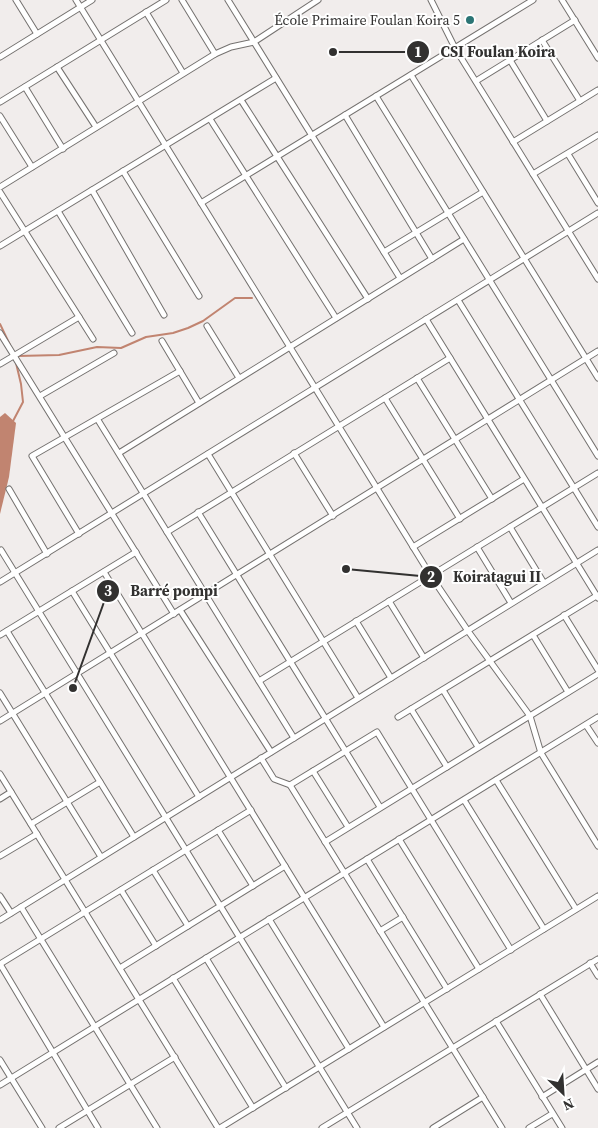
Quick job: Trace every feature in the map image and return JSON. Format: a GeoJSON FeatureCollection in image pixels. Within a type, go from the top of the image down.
{"type":"FeatureCollection","features":[{"type":"Feature","properties":{"kind":"street"},"geometry":{"type":"LineString","coordinates":[[16,0],[37,34]]}},
{"type":"Feature","properties":{"kind":"street"},"geometry":{"type":"LineString","coordinates":[[76,0],[431,576],[468,631],[530,716],[541,753],[598,846]]}},
{"type":"Feature","properties":{"kind":"street"},"geometry":{"type":"LineString","coordinates":[[0,57],[92,0]]}},
{"type":"Feature","properties":{"kind":"street"},"geometry":{"type":"LineString","coordinates":[[0,102],[166,0]]}},
{"type":"Feature","properties":{"kind":"street"},"geometry":{"type":"LineString","coordinates":[[182,0],[215,54]]}},
{"type":"Feature","properties":{"kind":"street"},"geometry":{"type":"LineString","coordinates":[[228,0],[400,278]]}},
{"type":"Feature","properties":{"kind":"street"},"geometry":{"type":"LineString","coordinates":[[0,187],[215,54],[231,47],[254,42],[318,0]]}},
{"type":"Feature","properties":{"kind":"street"},"geometry":{"type":"LineString","coordinates":[[431,0],[455,48],[568,231],[596,270],[598,279]]}},
{"type":"Feature","properties":{"kind":"street"},"geometry":{"type":"LineString","coordinates":[[201,203],[533,0]]}},
{"type":"Feature","properties":{"kind":"street"},"geometry":{"type":"LineString","coordinates":[[562,0],[598,58]]}},
{"type":"Feature","properties":{"kind":"street"},"geometry":{"type":"LineString","coordinates":[[146,12],[183,74]]}},
{"type":"Feature","properties":{"kind":"street"},"geometry":{"type":"LineString","coordinates":[[476,81],[575,20]]}},
{"type":"Feature","properties":{"kind":"street"},"geometry":{"type":"LineString","coordinates":[[542,40],[580,101]]}},
{"type":"Feature","properties":{"kind":"street"},"geometry":{"type":"LineString","coordinates":[[510,60],[547,121]]}},
{"type":"Feature","properties":{"kind":"street"},"geometry":{"type":"LineString","coordinates":[[57,67],[96,127]]}},
{"type":"Feature","properties":{"kind":"street"},"geometry":{"type":"LineString","coordinates":[[411,75],[598,378]]}},
{"type":"Feature","properties":{"kind":"street"},"geometry":{"type":"LineString","coordinates":[[0,246],[276,78]]}},
{"type":"Feature","properties":{"kind":"street"},"geometry":{"type":"LineString","coordinates":[[25,87],[63,149]]}},
{"type":"Feature","properties":{"kind":"street"},"geometry":{"type":"LineString","coordinates":[[513,142],[598,90]]}},
{"type":"Feature","properties":{"kind":"street"},"geometry":{"type":"LineString","coordinates":[[376,96],[598,456]]}},
{"type":"Feature","properties":{"kind":"street"},"geometry":{"type":"LineString","coordinates":[[241,100],[368,299]]}},
{"type":"Feature","properties":{"kind":"street"},"geometry":{"type":"LineString","coordinates":[[344,115],[432,258]]}},
{"type":"Feature","properties":{"kind":"street"},"geometry":{"type":"LineString","coordinates":[[0,116],[32,167]]}},
{"type":"Feature","properties":{"kind":"street"},"geometry":{"type":"LineString","coordinates":[[210,119],[336,318]]}},
{"type":"Feature","properties":{"kind":"street"},"geometry":{"type":"LineString","coordinates":[[533,174],[598,135]]}},
{"type":"Feature","properties":{"kind":"street"},"geometry":{"type":"LineString","coordinates":[[568,154],[598,203]]}},
{"type":"Feature","properties":{"kind":"street"},"geometry":{"type":"LineString","coordinates":[[123,171],[199,296]]}},
{"type":"Feature","properties":{"kind":"street"},"geometry":{"type":"LineString","coordinates":[[92,190],[164,315]]}},
{"type":"Feature","properties":{"kind":"street"},"geometry":{"type":"LineString","coordinates":[[0,192],[93,339]]}},
{"type":"Feature","properties":{"kind":"street"},"geometry":{"type":"LineString","coordinates":[[384,252],[483,192]]}},
{"type":"Feature","properties":{"kind":"street"},"geometry":{"type":"LineString","coordinates":[[58,211],[132,332]]}},
{"type":"Feature","properties":{"kind":"street"},"geometry":{"type":"LineString","coordinates":[[0,582],[598,213]]}},
{"type":"Feature","properties":{"kind":"street"},"geometry":{"type":"LineString","coordinates":[[119,453],[464,239]]}},
{"type":"Feature","properties":{"kind":"street"},"geometry":{"type":"LineString","coordinates":[[458,300],[598,527]]}},
{"type":"Feature","properties":{"kind":"street"},"geometry":{"type":"LineString","coordinates":[[0,364],[79,317]]}},
{"type":"Feature","properties":{"kind":"street"},"geometry":{"type":"LineString","coordinates":[[398,718],[597,596],[426,320]]}},
{"type":"Feature","properties":{"kind":"street"},"geometry":{"type":"LineString","coordinates":[[207,326],[239,378]]}},
{"type":"Feature","properties":{"kind":"street"},"geometry":{"type":"LineString","coordinates":[[0,333],[174,614]]}},
{"type":"Feature","properties":{"kind":"street"},"geometry":{"type":"LineString","coordinates":[[162,341],[199,403]]}},
{"type":"Feature","properties":{"kind":"street"},"geometry":{"type":"LineString","coordinates":[[0,721],[378,489],[598,351]]}},
{"type":"Feature","properties":{"kind":"street"},"geometry":{"type":"LineString","coordinates":[[40,396],[114,353]]}},
{"type":"Feature","properties":{"kind":"street"},"geometry":{"type":"LineString","coordinates":[[167,532],[450,358]]}},
{"type":"Feature","properties":{"kind":"street"},"geometry":{"type":"LineString","coordinates":[[79,534],[32,456],[98,420],[180,371]]}},
{"type":"Feature","properties":{"kind":"street"},"geometry":{"type":"LineString","coordinates":[[417,378],[492,499]]}},
{"type":"Feature","properties":{"kind":"street"},"geometry":{"type":"LineString","coordinates":[[385,398],[460,519]]}},
{"type":"Feature","properties":{"kind":"street"},"geometry":{"type":"LineString","coordinates":[[98,420],[294,738]]}},
{"type":"Feature","properties":{"kind":"street"},"geometry":{"type":"LineString","coordinates":[[294,453],[333,516]]}},
{"type":"Feature","properties":{"kind":"street"},"geometry":{"type":"LineString","coordinates":[[208,454],[358,698]]}},
{"type":"Feature","properties":{"kind":"street"},"geometry":{"type":"LineString","coordinates":[[259,681],[598,473]]}},
{"type":"Feature","properties":{"kind":"street"},"geometry":{"type":"LineString","coordinates":[[413,547],[524,479]]}},
{"type":"Feature","properties":{"kind":"street"},"geometry":{"type":"LineString","coordinates":[[9,488],[47,554]]}},
{"type":"Feature","properties":{"kind":"street"},"geometry":{"type":"LineString","coordinates":[[198,512],[380,808]]}},
{"type":"Feature","properties":{"kind":"street"},"geometry":{"type":"LineString","coordinates":[[510,527],[544,583]]}},
{"type":"Feature","properties":{"kind":"street"},"geometry":{"type":"LineString","coordinates":[[477,547],[511,604]]}},
{"type":"Feature","properties":{"kind":"street"},"geometry":{"type":"LineString","coordinates":[[1,550],[357,1128]]}},
{"type":"Feature","properties":{"kind":"street"},"geometry":{"type":"LineString","coordinates":[[0,920],[598,550]]}},
{"type":"Feature","properties":{"kind":"street"},"geometry":{"type":"LineString","coordinates":[[0,635],[136,552]]}},
{"type":"Feature","properties":{"kind":"street"},"geometry":{"type":"LineString","coordinates":[[104,572],[384,1027]]}},
{"type":"Feature","properties":{"kind":"street"},"geometry":{"type":"LineString","coordinates":[[72,592],[199,797]]}},
{"type":"Feature","properties":{"kind":"street"},"geometry":{"type":"LineString","coordinates":[[389,602],[424,658]]}},
{"type":"Feature","properties":{"kind":"street"},"geometry":{"type":"LineString","coordinates":[[180,610],[270,752]]}},
{"type":"Feature","properties":{"kind":"street"},"geometry":{"type":"LineString","coordinates":[[325,842],[598,672],[564,615]]}},
{"type":"Feature","properties":{"kind":"street"},"geometry":{"type":"LineString","coordinates":[[356,621],[391,678]]}},
{"type":"Feature","properties":{"kind":"street"},"geometry":{"type":"LineString","coordinates":[[7,631],[134,837]]}},
{"type":"Feature","properties":{"kind":"street"},"geometry":{"type":"LineString","coordinates":[[533,635],[568,692]]}},
{"type":"Feature","properties":{"kind":"street"},"geometry":{"type":"LineString","coordinates":[[443,690],[478,748]]}},
{"type":"Feature","properties":{"kind":"street"},"geometry":{"type":"LineString","coordinates":[[0,693],[101,857]]}},
{"type":"Feature","properties":{"kind":"street"},"geometry":{"type":"LineString","coordinates":[[412,709],[447,767]]}},
{"type":"Feature","properties":{"kind":"street"},"geometry":{"type":"LineString","coordinates":[[0,1085],[598,717]]}},
{"type":"Feature","properties":{"kind":"street"},"geometry":{"type":"LineString","coordinates":[[586,725],[598,743]]}},
{"type":"Feature","properties":{"kind":"street"},"geometry":{"type":"LineString","coordinates":[[290,785],[377,732],[511,950]]}},
{"type":"Feature","properties":{"kind":"street"},"geometry":{"type":"LineString","coordinates":[[261,758],[274,779],[290,785],[502,1128]]}},
{"type":"Feature","properties":{"kind":"street"},"geometry":{"type":"LineString","coordinates":[[313,771],[348,827]]}},
{"type":"Feature","properties":{"kind":"street"},"geometry":{"type":"LineString","coordinates":[[0,774],[219,1128],[598,896]]}},
{"type":"Feature","properties":{"kind":"street"},"geometry":{"type":"LineString","coordinates":[[496,780],[576,909]]}},
{"type":"Feature","properties":{"kind":"street"},"geometry":{"type":"LineString","coordinates":[[31,824],[100,782]]}},
{"type":"Feature","properties":{"kind":"street"},"geometry":{"type":"LineString","coordinates":[[0,799],[11,792]]}},
{"type":"Feature","properties":{"kind":"street"},"geometry":{"type":"LineString","coordinates":[[464,800],[544,929]]}},
{"type":"Feature","properties":{"kind":"street"},"geometry":{"type":"LineString","coordinates":[[98,1128],[0,964],[251,810]]}},
{"type":"Feature","properties":{"kind":"street"},"geometry":{"type":"LineString","coordinates":[[218,830],[253,886]]}},
{"type":"Feature","properties":{"kind":"street"},"geometry":{"type":"LineString","coordinates":[[0,856],[37,834]]}},
{"type":"Feature","properties":{"kind":"street"},"geometry":{"type":"LineString","coordinates":[[399,840],[479,969]]}},
{"type":"Feature","properties":{"kind":"street"},"geometry":{"type":"LineString","coordinates":[[367,859],[447,989]]}},
{"type":"Feature","properties":{"kind":"street"},"geometry":{"type":"LineString","coordinates":[[120,968],[285,866]]}},
{"type":"Feature","properties":{"kind":"street"},"geometry":{"type":"LineString","coordinates":[[153,870],[188,926]]}},
{"type":"Feature","properties":{"kind":"street"},"geometry":{"type":"LineString","coordinates":[[121,890],[156,946]]}},
{"type":"Feature","properties":{"kind":"street"},"geometry":{"type":"LineString","coordinates":[[0,896],[11,913]]}},
{"type":"Feature","properties":{"kind":"street"},"geometry":{"type":"LineString","coordinates":[[21,907],[157,1128]]}},
{"type":"Feature","properties":{"kind":"street"},"geometry":{"type":"LineString","coordinates":[[380,931],[403,917]]}},
{"type":"Feature","properties":{"kind":"street"},"geometry":{"type":"LineString","coordinates":[[270,919],[349,1049]]}},
{"type":"Feature","properties":{"kind":"street"},"geometry":{"type":"LineString","coordinates":[[206,958],[286,1088]]}},
{"type":"Feature","properties":{"kind":"street"},"geometry":{"type":"LineString","coordinates":[[322,1128],[598,958]]}},
{"type":"Feature","properties":{"kind":"street"},"geometry":{"type":"LineString","coordinates":[[590,964],[598,976]]}},
{"type":"Feature","properties":{"kind":"street"},"geometry":{"type":"LineString","coordinates":[[173,978],[253,1108]]}},
{"type":"Feature","properties":{"kind":"street"},"geometry":{"type":"LineString","coordinates":[[540,994],[598,1089]]}},
{"type":"Feature","properties":{"kind":"street"},"geometry":{"type":"LineString","coordinates":[[496,1022],[562,1128]]}},
{"type":"Feature","properties":{"kind":"street"},"geometry":{"type":"LineString","coordinates":[[59,1128],[175,1057]]}},
{"type":"Feature","properties":{"kind":"street"},"geometry":{"type":"LineString","coordinates":[[0,1060],[42,1128]]}},
{"type":"Feature","properties":{"kind":"street"},"geometry":{"type":"LineString","coordinates":[[542,1097],[598,1062]]}},
{"type":"Feature","properties":{"kind":"street"},"geometry":{"type":"LineString","coordinates":[[433,1128],[483,1098]]}},
{"type":"Feature","properties":{"kind":"street"},"geometry":{"type":"LineString","coordinates":[[529,1128],[552,1114]]}},
{"type":"Feature","properties":{"kind":"shaded area"},"geometry":{"type":"Polygon","coordinates":[[[5,413],[16,423],[9,477],[0,514],[0,417],[5,413]]]}},
{"type":"Feature","properties":{"kind":"waterway"},"geometry":{"type":"LineString","coordinates":[[18,356],[59,355],[97,347],[121,348],[146,337],[173,333],[188,328],[203,321],[235,298],[252,298]]}},
{"type":"Feature","properties":{"kind":"waterway"},"geometry":{"type":"LineString","coordinates":[[0,324],[10,345]]}},
{"type":"Feature","properties":{"kind":"waterway"},"geometry":{"type":"LineString","coordinates":[[12,423],[23,402],[16,363]]}},
{"type":"Feature","properties":{"kind":"place","name":"École Primaire Foulan Koira 5"},"geometry":{"type":"Point","coordinates":[470,20]}},
{"type":"Feature","properties":{"kind":"place","name":"CSI Foulan Koira"},"geometry":{"type":"Point","coordinates":[333,52]}},
{"type":"Feature","properties":{"kind":"place","name":"Koiratagui II"},"geometry":{"type":"Point","coordinates":[346,569]}},
{"type":"Feature","properties":{"kind":"place","name":"Barré pompi"},"geometry":{"type":"Point","coordinates":[73,688]}}]}
